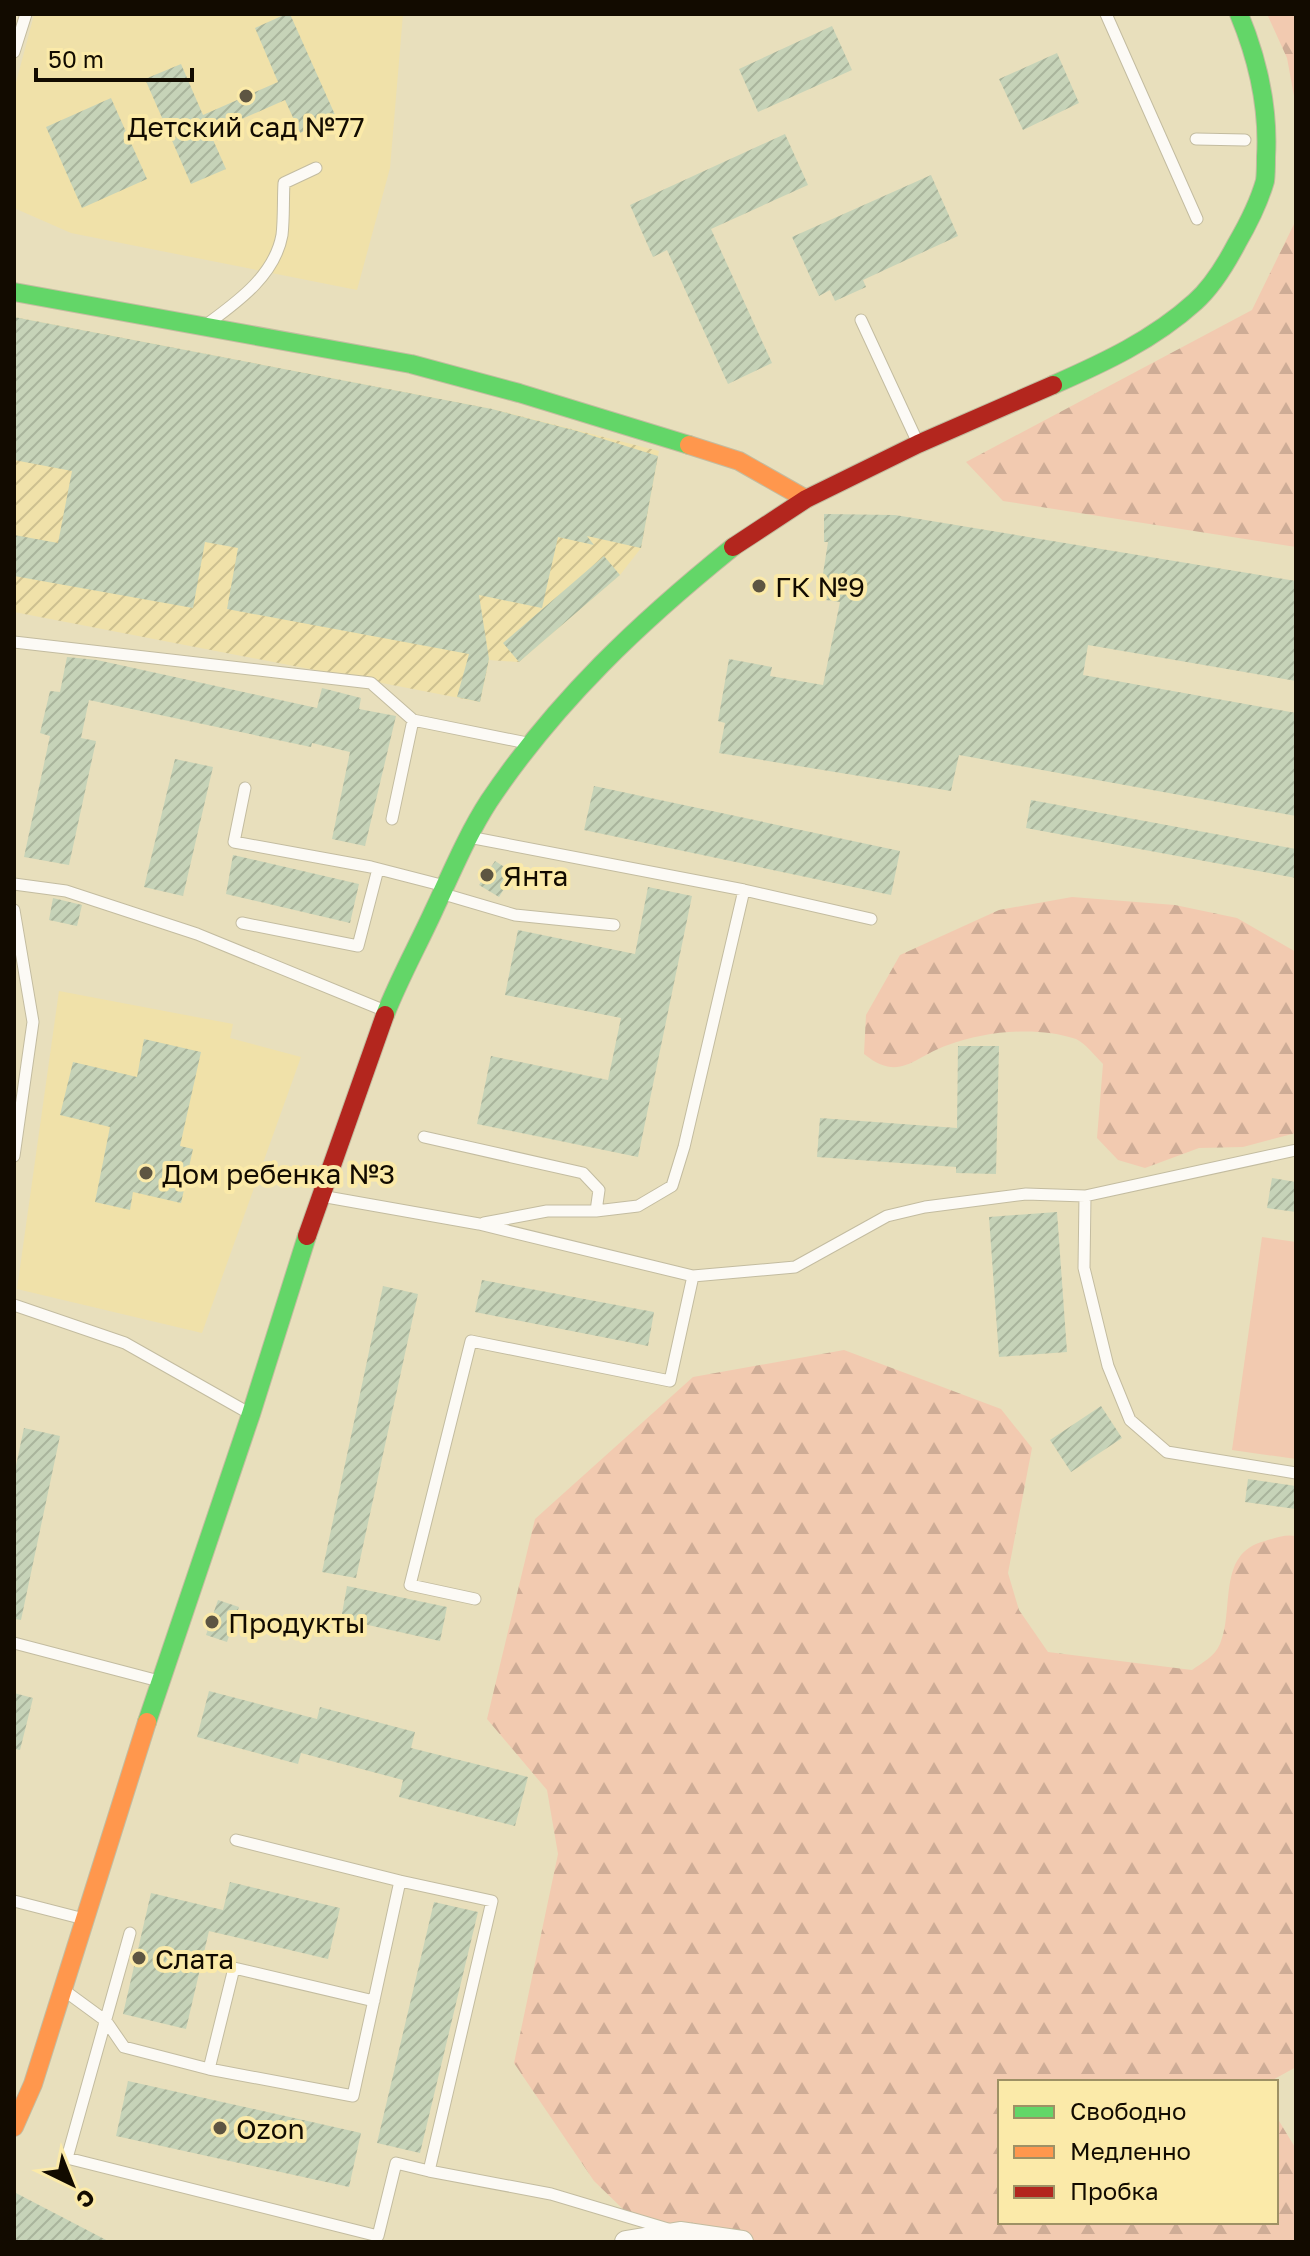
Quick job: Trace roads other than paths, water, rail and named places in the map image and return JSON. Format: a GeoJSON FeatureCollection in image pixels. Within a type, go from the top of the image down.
{"type":"FeatureCollection","features":[{"type":"Feature","properties":{"kind":"street"},"geometry":{"type":"LineString","coordinates":[[14,2127],[33,2084],[160,1681],[251,1414],[320,1196],[386,1011],[469,837],[489,802],[588,676],[662,604],[742,539],[806,499],[918,444],[1108,361],[1155,333],[1196,301],[1225,266],[1248,223],[1265,180],[1264,94],[1253,48],[1239,14]]}},
{"type":"Feature","properties":{"kind":"street"},"geometry":{"type":"LineString","coordinates":[[14,292],[411,364],[519,393],[739,461],[806,499]]}},
{"type":"Feature","properties":{"kind":"street"},"geometry":{"type":"LineString","coordinates":[[626,2242],[680,2233],[742,2242]]}},
{"type":"Feature","properties":{"kind":"lane"},"geometry":{"type":"LineString","coordinates":[[14,52],[26,14]]}},
{"type":"Feature","properties":{"kind":"lane"},"geometry":{"type":"LineString","coordinates":[[1106,14],[1197,219]]}},
{"type":"Feature","properties":{"kind":"lane"},"geometry":{"type":"LineString","coordinates":[[1196,139],[1245,140]]}},
{"type":"Feature","properties":{"kind":"lane"},"geometry":{"type":"LineString","coordinates":[[203,327],[244,297],[269,268],[282,236],[284,183],[316,168]]}},
{"type":"Feature","properties":{"kind":"lane"},"geometry":{"type":"LineString","coordinates":[[861,320],[918,444]]}},
{"type":"Feature","properties":{"kind":"lane"},"geometry":{"type":"LineString","coordinates":[[14,642],[371,683],[413,720],[532,744]]}},
{"type":"Feature","properties":{"kind":"lane"},"geometry":{"type":"LineString","coordinates":[[392,819],[413,720]]}},
{"type":"Feature","properties":{"kind":"lane"},"geometry":{"type":"LineString","coordinates":[[245,788],[234,842],[378,869],[515,915],[614,925]]}},
{"type":"Feature","properties":{"kind":"lane"},"geometry":{"type":"LineString","coordinates":[[469,837],[744,890],[871,919]]}},
{"type":"Feature","properties":{"kind":"lane"},"geometry":{"type":"LineString","coordinates":[[242,923],[358,946],[378,869]]}},
{"type":"Feature","properties":{"kind":"lane"},"geometry":{"type":"LineString","coordinates":[[14,884],[66,891],[197,934],[386,1011]]}},
{"type":"Feature","properties":{"kind":"lane"},"geometry":{"type":"LineString","coordinates":[[479,1224],[547,1211],[596,1211],[638,1206],[672,1186],[684,1147],[744,890]]}},
{"type":"Feature","properties":{"kind":"lane"},"geometry":{"type":"LineString","coordinates":[[14,910],[33,1022],[14,1156]]}},
{"type":"Feature","properties":{"kind":"lane"},"geometry":{"type":"LineString","coordinates":[[424,1137],[583,1173],[599,1190],[596,1211]]}},
{"type":"Feature","properties":{"kind":"lane"},"geometry":{"type":"LineString","coordinates":[[320,1196],[479,1224],[693,1276],[795,1267],[887,1216],[925,1207],[1026,1194],[1085,1196],[1296,1150]]}},
{"type":"Feature","properties":{"kind":"lane"},"geometry":{"type":"LineString","coordinates":[[1085,1196],[1084,1268],[1108,1366],[1130,1420],[1167,1452],[1296,1473]]}},
{"type":"Feature","properties":{"kind":"lane"},"geometry":{"type":"LineString","coordinates":[[475,1599],[410,1585],[471,1341],[670,1381],[693,1276]]}},
{"type":"Feature","properties":{"kind":"lane"},"geometry":{"type":"LineString","coordinates":[[14,1305],[125,1343],[251,1414]]}},
{"type":"Feature","properties":{"kind":"lane"},"geometry":{"type":"LineString","coordinates":[[14,1643],[160,1681]]}},
{"type":"Feature","properties":{"kind":"lane"},"geometry":{"type":"LineString","coordinates":[[236,1840],[492,1901],[429,2171]]}},
{"type":"Feature","properties":{"kind":"lane"},"geometry":{"type":"LineString","coordinates":[[63,1988],[106,2021],[124,2047],[209,2069],[353,2096],[400,1881]]}},
{"type":"Feature","properties":{"kind":"lane"},"geometry":{"type":"LineString","coordinates":[[14,1901],[85,1920]]}},
{"type":"Feature","properties":{"kind":"lane"},"geometry":{"type":"LineString","coordinates":[[130,1933],[67,2158],[378,2236],[396,2163],[551,2194],[680,2233]]}},
{"type":"Feature","properties":{"kind":"lane"},"geometry":{"type":"LineString","coordinates":[[209,2069],[234,1968],[374,2001]]}},
{"type":"Feature","properties":{"kind":"place","name":"Детский сад №77"},"geometry":{"type":"Point","coordinates":[246,96]}},
{"type":"Feature","properties":{"kind":"place","name":"ГК №9"},"geometry":{"type":"Point","coordinates":[759,586]}},
{"type":"Feature","properties":{"kind":"place","name":"Янта"},"geometry":{"type":"Point","coordinates":[487,875]}},
{"type":"Feature","properties":{"kind":"place","name":"Дом ребенка №3"},"geometry":{"type":"Point","coordinates":[146,1173]}},
{"type":"Feature","properties":{"kind":"place","name":"Продукты"},"geometry":{"type":"Point","coordinates":[212,1622]}},
{"type":"Feature","properties":{"kind":"place","name":"Слата"},"geometry":{"type":"Point","coordinates":[139,1958]}},
{"type":"Feature","properties":{"kind":"place","name":"Ozon"},"geometry":{"type":"Point","coordinates":[220,2128]}}]}
